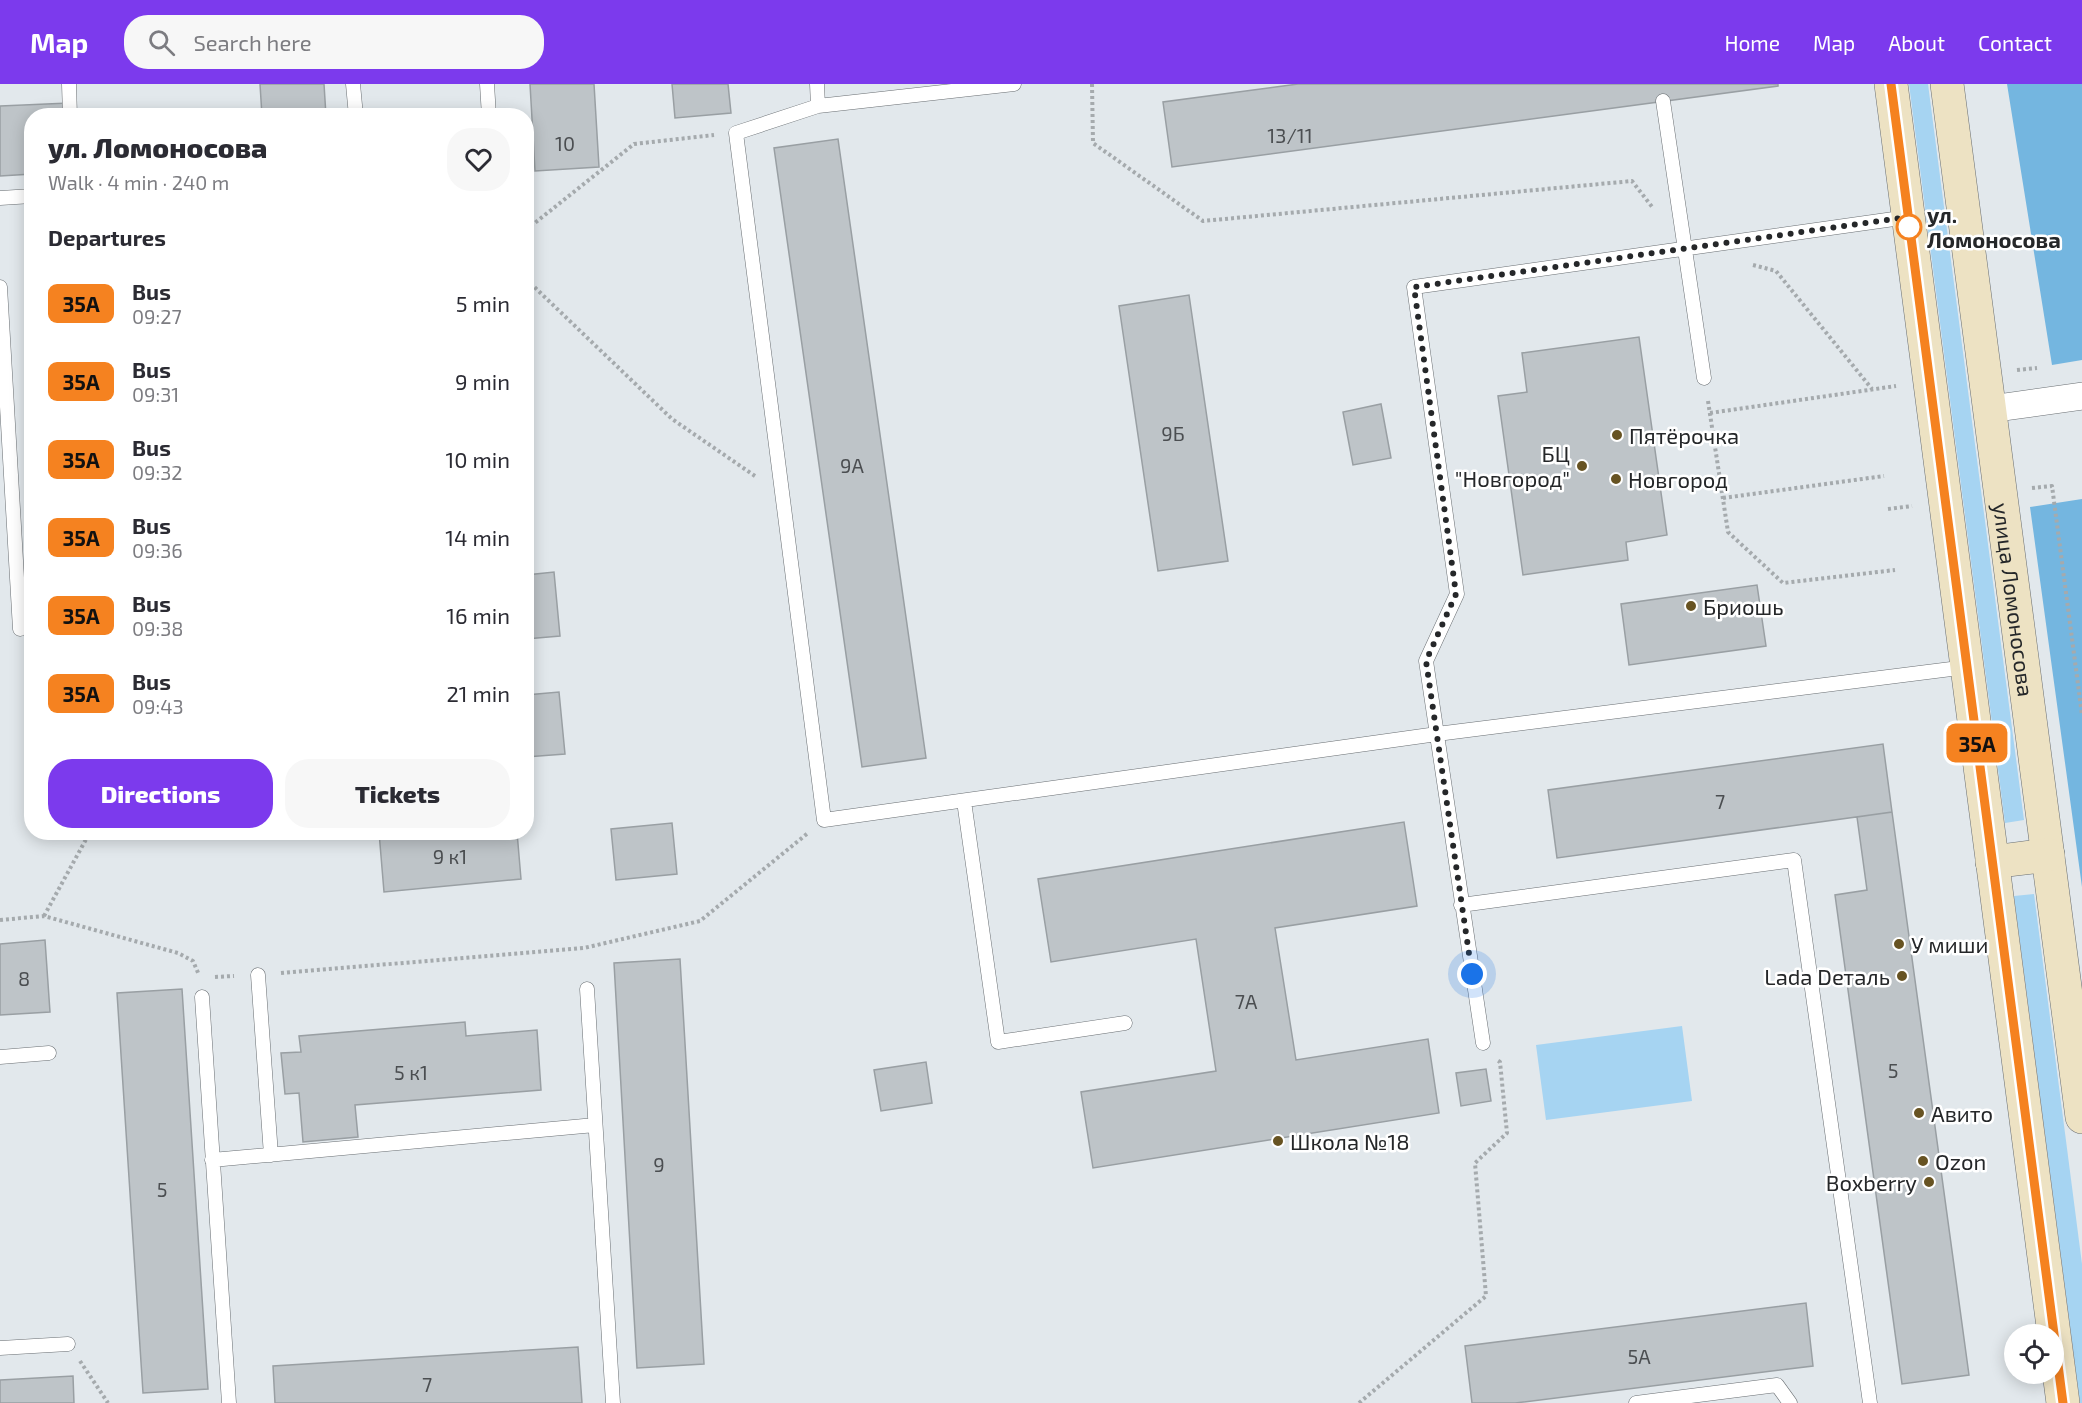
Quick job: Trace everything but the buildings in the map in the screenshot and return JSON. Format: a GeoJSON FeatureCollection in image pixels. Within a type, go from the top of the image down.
{"type":"FeatureCollection","features":[{"type":"Feature","properties":{"kind":"main road"},"geometry":{"type":"LineString","coordinates":[[1891,84],[2062,1403]]}},
{"type":"Feature","properties":{"kind":"main road","name":"улица Ломоносова"},"geometry":{"type":"LineString","coordinates":[[1947,84],[2082,1117]]}},
{"type":"Feature","properties":{"kind":"main road"},"geometry":{"type":"LineString","coordinates":[[1992,862],[2048,855]]}},
{"type":"Feature","properties":{"kind":"street"},"geometry":{"type":"LineString","coordinates":[[1990,409],[2082,396]]}},
{"type":"Feature","properties":{"kind":"lane"},"geometry":{"type":"LineString","coordinates":[[69,84],[70,108]]}},
{"type":"Feature","properties":{"kind":"lane"},"geometry":{"type":"LineString","coordinates":[[353,84],[355,108]]}},
{"type":"Feature","properties":{"kind":"lane"},"geometry":{"type":"LineString","coordinates":[[487,84],[488,108]]}},
{"type":"Feature","properties":{"kind":"lane"},"geometry":{"type":"LineString","coordinates":[[817,84],[818,106]]}},
{"type":"Feature","properties":{"kind":"lane"},"geometry":{"type":"LineString","coordinates":[[1014,84],[818,106],[736,133],[824,820],[1437,734],[1967,668]]}},
{"type":"Feature","properties":{"kind":"lane"},"geometry":{"type":"LineString","coordinates":[[1663,101],[1704,378]]}},
{"type":"Feature","properties":{"kind":"lane"},"geometry":{"type":"LineString","coordinates":[[0,198],[24,196]]}},
{"type":"Feature","properties":{"kind":"lane"},"geometry":{"type":"LineString","coordinates":[[1483,1042],[1426,661],[1456,594],[1414,287],[1908,217]]}},
{"type":"Feature","properties":{"kind":"lane"},"geometry":{"type":"LineString","coordinates":[[0,287],[20,629]]}},
{"type":"Feature","properties":{"kind":"lane"},"geometry":{"type":"LineString","coordinates":[[964,801],[998,1042],[1125,1023]]}},
{"type":"Feature","properties":{"kind":"lane"},"geometry":{"type":"LineString","coordinates":[[1461,905],[1794,860],[1870,1403]]}},
{"type":"Feature","properties":{"kind":"lane"},"geometry":{"type":"LineString","coordinates":[[258,975],[271,1155]]}},
{"type":"Feature","properties":{"kind":"lane"},"geometry":{"type":"LineString","coordinates":[[587,989],[613,1403]]}},
{"type":"Feature","properties":{"kind":"lane"},"geometry":{"type":"LineString","coordinates":[[202,997],[229,1403]]}},
{"type":"Feature","properties":{"kind":"lane"},"geometry":{"type":"LineString","coordinates":[[0,1057],[49,1053]]}},
{"type":"Feature","properties":{"kind":"lane"},"geometry":{"type":"LineString","coordinates":[[212,1160],[595,1125]]}},
{"type":"Feature","properties":{"kind":"lane"},"geometry":{"type":"LineString","coordinates":[[0,1348],[68,1344]]}},
{"type":"Feature","properties":{"kind":"lane"},"geometry":{"type":"LineString","coordinates":[[1636,1403],[1777,1385],[1790,1403]]}},
{"type":"Feature","properties":{"kind":"path"},"geometry":{"type":"LineString","coordinates":[[1092,84],[1093,143],[1203,221],[1632,181],[1685,248]]}},
{"type":"Feature","properties":{"kind":"path"},"geometry":{"type":"LineString","coordinates":[[534,224],[634,144],[736,133]]}},
{"type":"Feature","properties":{"kind":"path"},"geometry":{"type":"LineString","coordinates":[[1742,262],[1776,271],[1872,389]]}},
{"type":"Feature","properties":{"kind":"path"},"geometry":{"type":"LineString","coordinates":[[534,287],[672,419],[783,494]]}},
{"type":"Feature","properties":{"kind":"path"},"geometry":{"type":"LineString","coordinates":[[1985,375],[2037,368]]}},
{"type":"Feature","properties":{"kind":"path"},"geometry":{"type":"LineString","coordinates":[[1704,378],[1728,532],[1783,583],[1895,570]]}},
{"type":"Feature","properties":{"kind":"path"},"geometry":{"type":"LineString","coordinates":[[1710,413],[1929,382]]}},
{"type":"Feature","properties":{"kind":"path"},"geometry":{"type":"LineString","coordinates":[[1723,498],[1884,476]]}},
{"type":"Feature","properties":{"kind":"path"},"geometry":{"type":"LineString","coordinates":[[2052,486],[2082,715]]}},
{"type":"Feature","properties":{"kind":"path"},"geometry":{"type":"LineString","coordinates":[[2077,675],[2082,672]]}},
{"type":"Feature","properties":{"kind":"path"},"geometry":{"type":"LineString","coordinates":[[200,977],[258,975],[584,948],[700,921],[824,820]]}},
{"type":"Feature","properties":{"kind":"path"},"geometry":{"type":"LineString","coordinates":[[44,916],[86,840]]}},
{"type":"Feature","properties":{"kind":"path"},"geometry":{"type":"LineString","coordinates":[[0,920],[44,916],[178,953],[193,961],[200,977],[202,997]]}},
{"type":"Feature","properties":{"kind":"path"},"geometry":{"type":"LineString","coordinates":[[1359,1403],[1486,1296],[1475,1163],[1508,1133],[1500,1062],[1483,1042]]}},
{"type":"Feature","properties":{"kind":"path"},"geometry":{"type":"LineString","coordinates":[[68,1344],[108,1403]]}},
{"type":"Feature","properties":{"kind":"shaded area"},"geometry":{"type":"Polygon","coordinates":[[[1909,84],[1928,84],[2024,820],[2005,823],[1909,84]]]}},
{"type":"Feature","properties":{"kind":"shaded area"},"geometry":{"type":"Polygon","coordinates":[[[2007,84],[2082,84],[2082,360],[2052,365],[2007,84]]]}},
{"type":"Feature","properties":{"kind":"shaded area"},"geometry":{"type":"Polygon","coordinates":[[[2082,499],[2082,887],[2030,507],[2082,499]]]}},
{"type":"Feature","properties":{"kind":"shaded area"},"geometry":{"type":"Polygon","coordinates":[[[2034,894],[2082,1264],[2082,1403],[2080,1403],[2014,896],[2034,894]]]}},
{"type":"Feature","properties":{"kind":"shaded area"},"geometry":{"type":"Polygon","coordinates":[[[1682,1026],[1692,1101],[1546,1120],[1536,1045],[1682,1026]]]}},
{"type":"Feature","properties":{"kind":"bus line","name":"35А"},"geometry":{"type":"LineString","coordinates":[[1891,84],[2063,1403]]}},
{"type":"Feature","properties":{"kind":"place","name":"ул. Ломоносова"},"geometry":{"type":"Point","coordinates":[1909,227]}},
{"type":"Feature","properties":{"kind":"place","name":"Пятёрочка"},"geometry":{"type":"Point","coordinates":[1617,435]}},
{"type":"Feature","properties":{"kind":"place","name":"БЦ \"Новгород\""},"geometry":{"type":"Point","coordinates":[1582,466]}},
{"type":"Feature","properties":{"kind":"place","name":"Новгород"},"geometry":{"type":"Point","coordinates":[1616,479]}},
{"type":"Feature","properties":{"kind":"place","name":"Бриошь"},"geometry":{"type":"Point","coordinates":[1691,606]}},
{"type":"Feature","properties":{"kind":"place","name":"У миши"},"geometry":{"type":"Point","coordinates":[1899,944]}},
{"type":"Feature","properties":{"kind":"place","name":"Lada Dеталь"},"geometry":{"type":"Point","coordinates":[1902,976]}},
{"type":"Feature","properties":{"kind":"place","name":"Авито"},"geometry":{"type":"Point","coordinates":[1919,1113]}},
{"type":"Feature","properties":{"kind":"place","name":"Школа №18"},"geometry":{"type":"Point","coordinates":[1278,1141]}},
{"type":"Feature","properties":{"kind":"place","name":"Ozon"},"geometry":{"type":"Point","coordinates":[1923,1161]}},
{"type":"Feature","properties":{"kind":"place","name":"Boxberry"},"geometry":{"type":"Point","coordinates":[1929,1182]}},
{"type":"Feature","properties":{"kind":"route"},"geometry":{"type":"LineString","coordinates":[[1472,974],[1426,661],[1456,594],[1414,287],[1908,217],[1909,227]]}}]}
